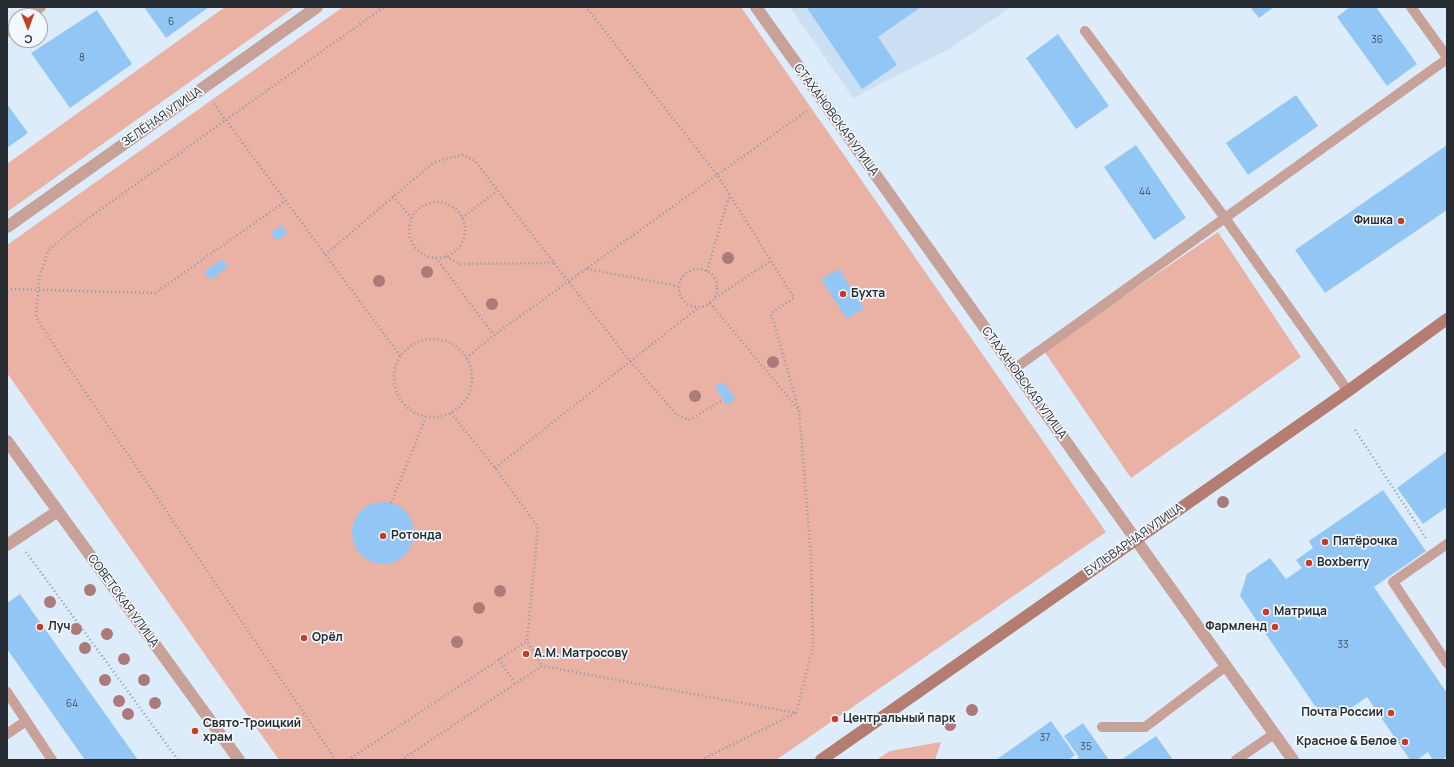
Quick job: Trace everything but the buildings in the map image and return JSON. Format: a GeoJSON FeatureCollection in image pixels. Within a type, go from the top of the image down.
{"type":"FeatureCollection","features":[{"type":"Feature","properties":{"kind":"main road","name":"БУЛЬВАРНАЯ УЛИЦА"},"geometry":{"type":"LineString","coordinates":[[821,760],[1447,319]]}},
{"type":"Feature","properties":{"kind":"street","name":"ЗЕЛЁНАЯ УЛИЦА"},"geometry":{"type":"LineString","coordinates":[[7,227],[317,7]]}},
{"type":"Feature","properties":{"kind":"street","name":"СТАХАНОВСКАЯ УЛИЦА"},"geometry":{"type":"LineString","coordinates":[[756,7],[1293,760]]}},
{"type":"Feature","properties":{"kind":"street","name":"СОВЕТСКАЯ УЛИЦА"},"geometry":{"type":"LineString","coordinates":[[7,441],[239,760]]}},
{"type":"Feature","properties":{"kind":"street"},"geometry":{"type":"LineString","coordinates":[[12,542],[58,511]]}},
{"type":"Feature","properties":{"kind":"lane"},"geometry":{"type":"LineString","coordinates":[[1014,369],[1447,58],[1411,7]]}},
{"type":"Feature","properties":{"kind":"lane"},"geometry":{"type":"LineString","coordinates":[[1085,31],[1225,218],[1348,390]]}},
{"type":"Feature","properties":{"kind":"lane"},"geometry":{"type":"LineString","coordinates":[[1447,544],[1393,582],[1447,663]]}},
{"type":"Feature","properties":{"kind":"lane"},"geometry":{"type":"LineString","coordinates":[[1102,727],[1145,727],[1226,666]]}},
{"type":"Feature","properties":{"kind":"lane"},"geometry":{"type":"LineString","coordinates":[[7,692],[52,760]]}},
{"type":"Feature","properties":{"kind":"lane"},"geometry":{"type":"LineString","coordinates":[[7,734],[26,721]]}},
{"type":"Feature","properties":{"kind":"lane"},"geometry":{"type":"LineString","coordinates":[[1236,760],[1274,734]]}},
{"type":"Feature","properties":{"kind":"path"},"geometry":{"type":"LineString","coordinates":[[336,760],[36,318],[38,279],[48,251],[72,230],[384,7]]}},
{"type":"Feature","properties":{"kind":"path"},"geometry":{"type":"LineString","coordinates":[[586,7],[718,176],[729,196],[794,298],[771,313],[799,410],[811,557],[812,647],[796,713]]}},
{"type":"Feature","properties":{"kind":"path"},"geometry":{"type":"LineString","coordinates":[[466,358],[494,335],[822,101]]}},
{"type":"Feature","properties":{"kind":"path"},"geometry":{"type":"LineString","coordinates":[[214,104],[401,357]]}},
{"type":"Feature","properties":{"kind":"path"},"geometry":{"type":"LineString","coordinates":[[325,255],[433,163],[463,155],[475,161],[630,361],[677,415],[689,420],[724,400]]}},
{"type":"Feature","properties":{"kind":"path"},"geometry":{"type":"LineString","coordinates":[[462,218],[497,191]]}},
{"type":"Feature","properties":{"kind":"path"},"geometry":{"type":"LineString","coordinates":[[393,196],[412,219]]}},
{"type":"Feature","properties":{"kind":"path"},"geometry":{"type":"LineString","coordinates":[[707,271],[729,196]]}},
{"type":"Feature","properties":{"kind":"path"},"geometry":{"type":"LineString","coordinates":[[7,289],[155,293],[286,201]]}},
{"type":"Feature","properties":{"kind":"path"},"geometry":{"type":"LineString","coordinates":[[446,257],[458,248],[464,236],[462,218],[453,208],[441,203],[432,203],[424,206],[412,219],[409,236],[419,251],[427,256],[436,258],[446,257],[461,264],[554,263]]}},
{"type":"Feature","properties":{"kind":"path"},"geometry":{"type":"LineString","coordinates":[[436,258],[494,335]]}},
{"type":"Feature","properties":{"kind":"path"},"geometry":{"type":"LineString","coordinates":[[495,468],[698,308],[710,304],[715,298],[770,261]]}},
{"type":"Feature","properties":{"kind":"path"},"geometry":{"type":"LineString","coordinates":[[587,269],[678,286]]}},
{"type":"Feature","properties":{"kind":"path"},"geometry":{"type":"LineString","coordinates":[[698,308],[686,304],[679,293],[678,286],[680,280],[688,271],[694,269],[707,271],[716,280],[717,293],[715,298]]}},
{"type":"Feature","properties":{"kind":"path"},"geometry":{"type":"LineString","coordinates":[[710,304],[799,410]]}},
{"type":"Feature","properties":{"kind":"path"},"geometry":{"type":"LineString","coordinates":[[434,339],[446,342],[458,348],[466,358],[471,370],[472,382],[469,395],[461,405],[451,413],[439,417],[426,417],[414,412],[404,404],[397,393],[394,381],[395,368],[401,357],[410,347],[421,341],[434,339]]}},
{"type":"Feature","properties":{"kind":"path"},"geometry":{"type":"LineString","coordinates":[[451,413],[495,468],[538,527],[527,641],[542,666]]}},
{"type":"Feature","properties":{"kind":"path"},"geometry":{"type":"LineString","coordinates":[[391,503],[426,417]]}},
{"type":"Feature","properties":{"kind":"path"},"geometry":{"type":"LineString","coordinates":[[1355,430],[1435,552]]}},
{"type":"Feature","properties":{"kind":"path"},"geometry":{"type":"LineString","coordinates":[[12,542],[178,760]]}},
{"type":"Feature","properties":{"kind":"path"},"geometry":{"type":"LineString","coordinates":[[348,760],[527,641]]}},
{"type":"Feature","properties":{"kind":"path"},"geometry":{"type":"LineString","coordinates":[[499,659],[515,684]]}},
{"type":"Feature","properties":{"kind":"path"},"geometry":{"type":"LineString","coordinates":[[401,760],[542,666],[796,713]]}},
{"type":"Feature","properties":{"kind":"path"},"geometry":{"type":"LineString","coordinates":[[701,760],[796,713]]}},
{"type":"Feature","properties":{"kind":"shaded area"},"geometry":{"type":"Polygon","coordinates":[[[225,7],[295,7],[7,212],[7,164],[225,7]]]}},
{"type":"Feature","properties":{"kind":"shaded area"},"geometry":{"type":"Polygon","coordinates":[[[343,7],[741,7],[1106,532],[776,760],[279,760],[7,373],[7,245],[343,7]]]}},
{"type":"Feature","properties":{"kind":"shaded area"},"geometry":{"type":"Polygon","coordinates":[[[790,7],[1011,7],[949,49],[853,98],[790,7]]]}},
{"type":"Feature","properties":{"kind":"shaded area"},"geometry":{"type":"Polygon","coordinates":[[[1218,232],[1301,357],[1131,478],[1044,351],[1218,232]]]}},
{"type":"Feature","properties":{"kind":"shaded area"},"geometry":{"type":"Polygon","coordinates":[[[941,742],[935,760],[876,760],[890,751],[941,742]]]}},
{"type":"Feature","properties":{"kind":"place","name":"Фишка"},"geometry":{"type":"Point","coordinates":[1401,221]}},
{"type":"Feature","properties":{"kind":"place","name":"Бухта"},"geometry":{"type":"Point","coordinates":[843,294]}},
{"type":"Feature","properties":{"kind":"place","name":"Ротонда"},"geometry":{"type":"Point","coordinates":[383,536]}},
{"type":"Feature","properties":{"kind":"place","name":"Пятёрочка"},"geometry":{"type":"Point","coordinates":[1325,542]}},
{"type":"Feature","properties":{"kind":"place","name":"Boxberry"},"geometry":{"type":"Point","coordinates":[1309,563]}},
{"type":"Feature","properties":{"kind":"place","name":"Матрица"},"geometry":{"type":"Point","coordinates":[1266,612]}},
{"type":"Feature","properties":{"kind":"place","name":"Луч"},"geometry":{"type":"Point","coordinates":[40,627]}},
{"type":"Feature","properties":{"kind":"place","name":"Фармленд"},"geometry":{"type":"Point","coordinates":[1275,627]}},
{"type":"Feature","properties":{"kind":"place","name":"Орёл"},"geometry":{"type":"Point","coordinates":[304,638]}},
{"type":"Feature","properties":{"kind":"place","name":"А.М. Матросову"},"geometry":{"type":"Point","coordinates":[526,654]}},
{"type":"Feature","properties":{"kind":"place","name":"Почта России"},"geometry":{"type":"Point","coordinates":[1391,713]}},
{"type":"Feature","properties":{"kind":"place","name":"Центральный парк"},"geometry":{"type":"Point","coordinates":[835,719]}},
{"type":"Feature","properties":{"kind":"place","name":"Свято-Троицкий храм"},"geometry":{"type":"Point","coordinates":[195,731]}},
{"type":"Feature","properties":{"kind":"place","name":"Красное & Белое"},"geometry":{"type":"Point","coordinates":[1405,742]}}]}
